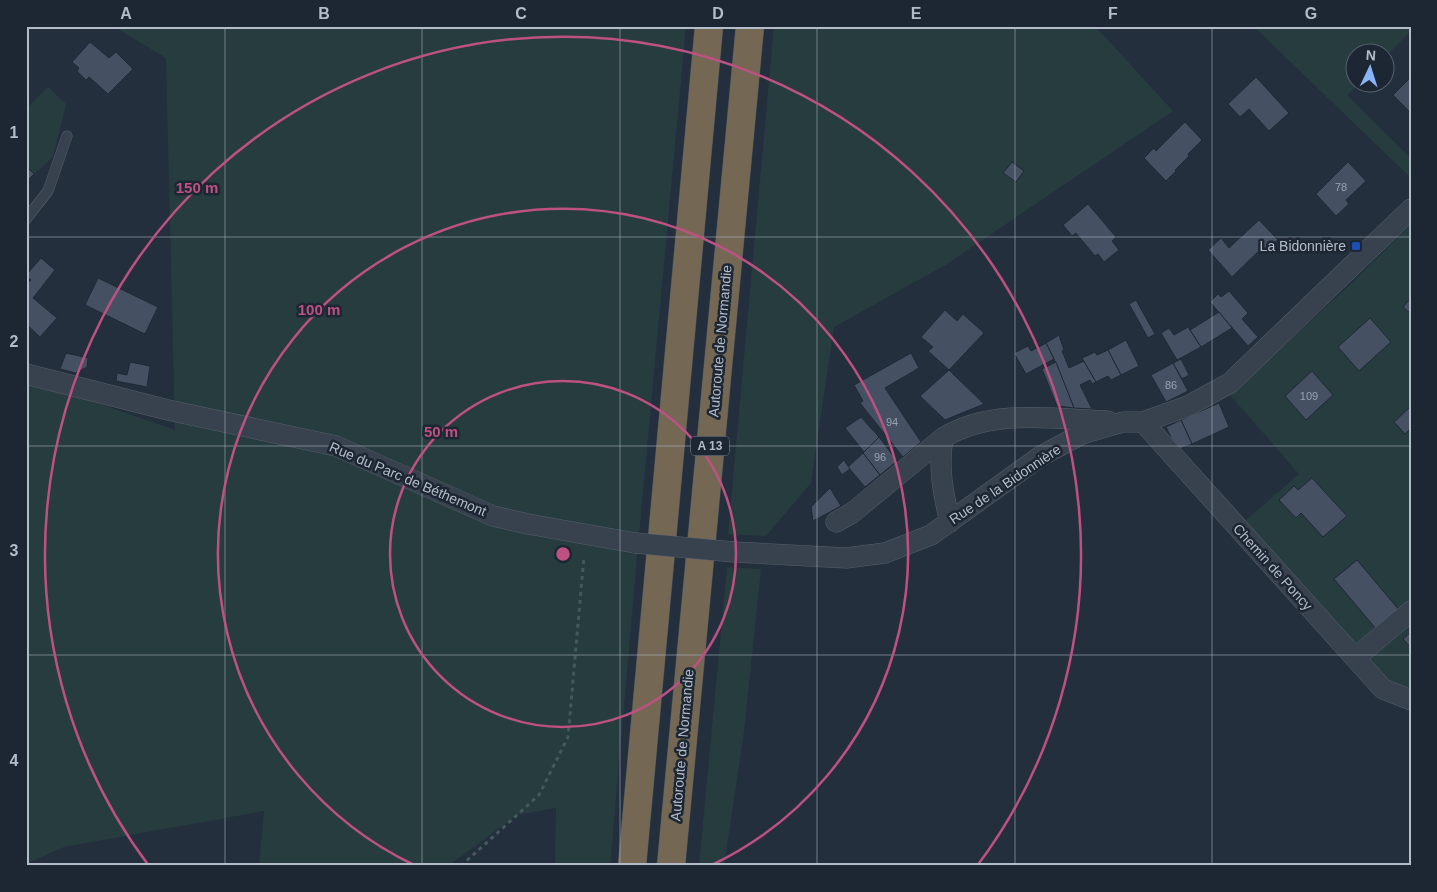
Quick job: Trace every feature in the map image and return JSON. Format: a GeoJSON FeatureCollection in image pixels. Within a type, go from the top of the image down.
{"type":"FeatureCollection","features":[{"type":"Feature","properties":{"kind":"highway","name":"A 13"},"geometry":{"type":"LineString","coordinates":[[632,866],[709,26]]}},
{"type":"Feature","properties":{"kind":"highway","name":"Autoroute de Normandie"},"geometry":{"type":"LineString","coordinates":[[671,866],[750,26]]}},
{"type":"Feature","properties":{"kind":"street","name":"Rue de la Bidonnière"},"geometry":{"type":"LineString","coordinates":[[734,552],[846,558],[885,553],[931,535],[1041,456],[1082,434],[1188,406],[1230,383],[1410,211]]}},
{"type":"Feature","properties":{"kind":"street","name":"Rue du Parc de Béthemont"},"geometry":{"type":"LineString","coordinates":[[26,374],[168,410],[336,446],[493,516],[635,543],[734,552]]}},
{"type":"Feature","properties":{"kind":"street"},"geometry":{"type":"LineString","coordinates":[[836,522],[852,512],[943,438],[953,431],[976,422],[1004,417],[1133,422]]}},
{"type":"Feature","properties":{"kind":"street","name":"Chemin de Poncy"},"geometry":{"type":"LineString","coordinates":[[1133,422],[1383,689],[1411,700]]}},
{"type":"Feature","properties":{"kind":"street"},"geometry":{"type":"LineString","coordinates":[[943,438],[940,452],[940,477],[950,522]]}},
{"type":"Feature","properties":{"kind":"street"},"geometry":{"type":"LineString","coordinates":[[1355,658],[1411,611]]}},
{"type":"Feature","properties":{"kind":"lane"},"geometry":{"type":"LineString","coordinates":[[26,219],[48,191],[68,136]]}},
{"type":"Feature","properties":{"kind":"path"},"geometry":{"type":"LineString","coordinates":[[461,866],[539,795],[568,737],[586,534]]}},
{"type":"Feature","properties":{"kind":"green space"},"geometry":{"type":"Polygon","coordinates":[[[113,26],[686,26],[610,866],[555,866],[556,808],[517,815],[448,866],[259,866],[264,811],[64,847],[26,864],[26,378],[175,430],[166,58],[113,26]]]}},
{"type":"Feature","properties":{"kind":"green space"},"geometry":{"type":"Polygon","coordinates":[[[774,26],[1095,26],[1173,111],[947,264],[834,327],[811,483],[766,536],[728,534],[774,26]]]}},
{"type":"Feature","properties":{"kind":"green space"},"geometry":{"type":"Polygon","coordinates":[[[1253,26],[1349,26],[1351,28],[1352,26],[1411,26],[1411,31],[1394,48],[1394,42],[1344,42],[1344,92],[1350,92],[1347,95],[1411,158],[1411,178],[1253,26]]]}},
{"type":"Feature","properties":{"kind":"green space"},"geometry":{"type":"Polygon","coordinates":[[[48,87],[66,104],[53,157],[34,174],[26,166],[26,109],[48,87]]]}},
{"type":"Feature","properties":{"kind":"green space"},"geometry":{"type":"Polygon","coordinates":[[[1410,225],[1411,298],[1403,307],[1411,314],[1411,406],[1394,422],[1404,434],[1411,428],[1411,602],[1400,611],[1357,560],[1334,579],[1377,630],[1356,648],[1244,522],[1299,474],[1230,395],[1354,281],[1410,225]],[[1370,318],[1338,347],[1359,371],[1391,342],[1370,318]],[[1312,371],[1285,396],[1306,420],[1333,395],[1312,371]],[[1312,478],[1298,490],[1294,486],[1279,500],[1296,518],[1301,513],[1323,537],[1347,517],[1312,478]]]}},
{"type":"Feature","properties":{"kind":"green space"},"geometry":{"type":"Polygon","coordinates":[[[727,567],[761,569],[744,732],[724,866],[699,866],[727,567]]]}},
{"type":"Feature","properties":{"kind":"green space"},"geometry":{"type":"Polygon","coordinates":[[[1411,620],[1411,632],[1403,639],[1411,648],[1411,690],[1383,680],[1365,658],[1411,620]]]}},
{"type":"Feature","properties":{"kind":"building"},"geometry":{"type":"Polygon","coordinates":[[[90,42],[109,58],[116,52],[133,69],[108,94],[89,77],[86,80],[77,71],[79,68],[72,62],[90,42]]]}},
{"type":"Feature","properties":{"kind":"building"},"geometry":{"type":"Polygon","coordinates":[[[1256,77],[1289,113],[1269,131],[1249,109],[1240,117],[1228,104],[1256,77]]]}},
{"type":"Feature","properties":{"kind":"building"},"geometry":{"type":"Polygon","coordinates":[[[1411,77],[1411,113],[1393,95],[1411,77]]]}},
{"type":"Feature","properties":{"kind":"building"},"geometry":{"type":"Polygon","coordinates":[[[1185,122],[1202,140],[1166,181],[1144,158],[1154,148],[1156,151],[1185,122]]]}},
{"type":"Feature","properties":{"kind":"building"},"geometry":{"type":"Polygon","coordinates":[[[1012,162],[1024,171],[1016,182],[1003,173],[1012,162]]]}},
{"type":"Feature","properties":{"kind":"building"},"geometry":{"type":"Polygon","coordinates":[[[1348,162],[1366,181],[1346,200],[1349,204],[1336,216],[1316,194],[1348,162]]]}},
{"type":"Feature","properties":{"kind":"building"},"geometry":{"type":"Polygon","coordinates":[[[26,166],[34,174],[26,182],[26,166]]]}},
{"type":"Feature","properties":{"kind":"building"},"geometry":{"type":"Polygon","coordinates":[[[1088,204],[1116,237],[1112,241],[1119,250],[1104,262],[1098,254],[1095,256],[1076,233],[1072,236],[1063,225],[1088,204]]]}},
{"type":"Feature","properties":{"kind":"building"},"geometry":{"type":"Polygon","coordinates":[[[1259,220],[1278,240],[1266,249],[1263,247],[1232,277],[1208,250],[1221,238],[1229,248],[1259,220]]]}},
{"type":"Feature","properties":{"kind":"building"},"geometry":{"type":"Polygon","coordinates":[[[41,258],[55,270],[33,298],[57,318],[40,337],[26,324],[26,285],[31,280],[26,275],[41,258]]]}},
{"type":"Feature","properties":{"kind":"building"},"geometry":{"type":"Polygon","coordinates":[[[98,278],[158,307],[145,334],[85,305],[98,278]]]}},
{"type":"Feature","properties":{"kind":"building"},"geometry":{"type":"Polygon","coordinates":[[[1229,291],[1248,313],[1242,319],[1258,337],[1248,346],[1210,302],[1218,294],[1221,297],[1229,291]]]}},
{"type":"Feature","properties":{"kind":"building"},"geometry":{"type":"Polygon","coordinates":[[[1411,298],[1411,314],[1403,307],[1411,298]]]}},
{"type":"Feature","properties":{"kind":"building"},"geometry":{"type":"Polygon","coordinates":[[[1136,300],[1155,334],[1148,338],[1129,304],[1136,300]]]}},
{"type":"Feature","properties":{"kind":"building"},"geometry":{"type":"Polygon","coordinates":[[[945,310],[957,321],[963,314],[984,333],[949,370],[928,351],[933,347],[921,337],[945,310]]]}},
{"type":"Feature","properties":{"kind":"building"},"geometry":{"type":"Polygon","coordinates":[[[1219,312],[1232,328],[1201,347],[1190,330],[1219,312]]]}},
{"type":"Feature","properties":{"kind":"building"},"geometry":{"type":"Polygon","coordinates":[[[1370,318],[1391,342],[1359,371],[1338,347],[1370,318]]]}},
{"type":"Feature","properties":{"kind":"building"},"geometry":{"type":"Polygon","coordinates":[[[1188,327],[1201,347],[1177,360],[1161,333],[1169,328],[1174,335],[1188,327]]]}},
{"type":"Feature","properties":{"kind":"building"},"geometry":{"type":"Polygon","coordinates":[[[1059,335],[1064,350],[1062,351],[1069,368],[1084,361],[1096,382],[1092,384],[1090,380],[1080,385],[1092,409],[1074,408],[1046,343],[1059,335]]]}},
{"type":"Feature","properties":{"kind":"building"},"geometry":{"type":"Polygon","coordinates":[[[1126,340],[1139,366],[1121,375],[1108,350],[1126,340]]]}},
{"type":"Feature","properties":{"kind":"building"},"geometry":{"type":"Polygon","coordinates":[[[1046,343],[1054,359],[1026,374],[1014,353],[1028,346],[1031,351],[1046,343]]]}},
{"type":"Feature","properties":{"kind":"building"},"geometry":{"type":"Polygon","coordinates":[[[1108,350],[1121,375],[1111,380],[1108,376],[1096,382],[1082,358],[1095,352],[1097,355],[1108,350]]]}},
{"type":"Feature","properties":{"kind":"building"},"geometry":{"type":"Polygon","coordinates":[[[66,353],[88,358],[87,367],[76,373],[60,369],[66,353]]]}},
{"type":"Feature","properties":{"kind":"building"},"geometry":{"type":"Polygon","coordinates":[[[911,353],[919,368],[885,388],[921,442],[903,457],[860,403],[863,401],[854,385],[911,353]]]}},
{"type":"Feature","properties":{"kind":"building"},"geometry":{"type":"Polygon","coordinates":[[[1181,359],[1189,375],[1182,379],[1173,363],[1181,359]]]}},
{"type":"Feature","properties":{"kind":"building"},"geometry":{"type":"Polygon","coordinates":[[[130,362],[150,366],[147,387],[116,381],[117,373],[127,375],[130,362]]]}},
{"type":"Feature","properties":{"kind":"building"},"geometry":{"type":"Polygon","coordinates":[[[1056,362],[1074,408],[1057,406],[1042,369],[1056,362]]]}},
{"type":"Feature","properties":{"kind":"building"},"geometry":{"type":"Polygon","coordinates":[[[1173,363],[1188,391],[1166,402],[1151,375],[1173,363]]]}},
{"type":"Feature","properties":{"kind":"building"},"geometry":{"type":"Polygon","coordinates":[[[949,370],[984,404],[945,420],[920,396],[949,370]]]}},
{"type":"Feature","properties":{"kind":"building"},"geometry":{"type":"Polygon","coordinates":[[[1312,371],[1333,395],[1306,420],[1285,396],[1312,371]]]}},
{"type":"Feature","properties":{"kind":"building"},"geometry":{"type":"Polygon","coordinates":[[[1219,403],[1229,427],[1192,444],[1181,420],[1219,403]]]}},
{"type":"Feature","properties":{"kind":"building"},"geometry":{"type":"Polygon","coordinates":[[[1411,406],[1411,428],[1405,434],[1394,422],[1411,406]]]}},
{"type":"Feature","properties":{"kind":"building"},"geometry":{"type":"Polygon","coordinates":[[[861,417],[879,437],[864,452],[845,428],[861,417]]]}},
{"type":"Feature","properties":{"kind":"building"},"geometry":{"type":"Polygon","coordinates":[[[1181,420],[1192,444],[1177,450],[1166,427],[1181,420]]]}},
{"type":"Feature","properties":{"kind":"building"},"geometry":{"type":"Polygon","coordinates":[[[879,437],[897,461],[880,475],[863,453],[879,437]]]}},
{"type":"Feature","properties":{"kind":"building"},"geometry":{"type":"Polygon","coordinates":[[[863,453],[880,475],[865,487],[848,467],[863,453]]]}},
{"type":"Feature","properties":{"kind":"building"},"geometry":{"type":"Polygon","coordinates":[[[844,460],[850,469],[842,475],[837,467],[844,460]]]}},
{"type":"Feature","properties":{"kind":"building"},"geometry":{"type":"Polygon","coordinates":[[[1312,478],[1347,516],[1323,537],[1301,513],[1296,518],[1279,500],[1294,486],[1298,490],[1312,478]]]}},
{"type":"Feature","properties":{"kind":"building"},"geometry":{"type":"Polygon","coordinates":[[[830,488],[841,506],[813,521],[811,507],[830,488]]]}},
{"type":"Feature","properties":{"kind":"building"},"geometry":{"type":"Polygon","coordinates":[[[1357,560],[1400,611],[1377,630],[1334,579],[1357,560]]]}},
{"type":"Feature","properties":{"kind":"building"},"geometry":{"type":"Polygon","coordinates":[[[1411,632],[1411,648],[1403,639],[1411,632]]]}},
{"type":"Feature","properties":{"kind":"place","name":"La Bidonnière"},"geometry":{"type":"Point","coordinates":[1356,246]}}]}
